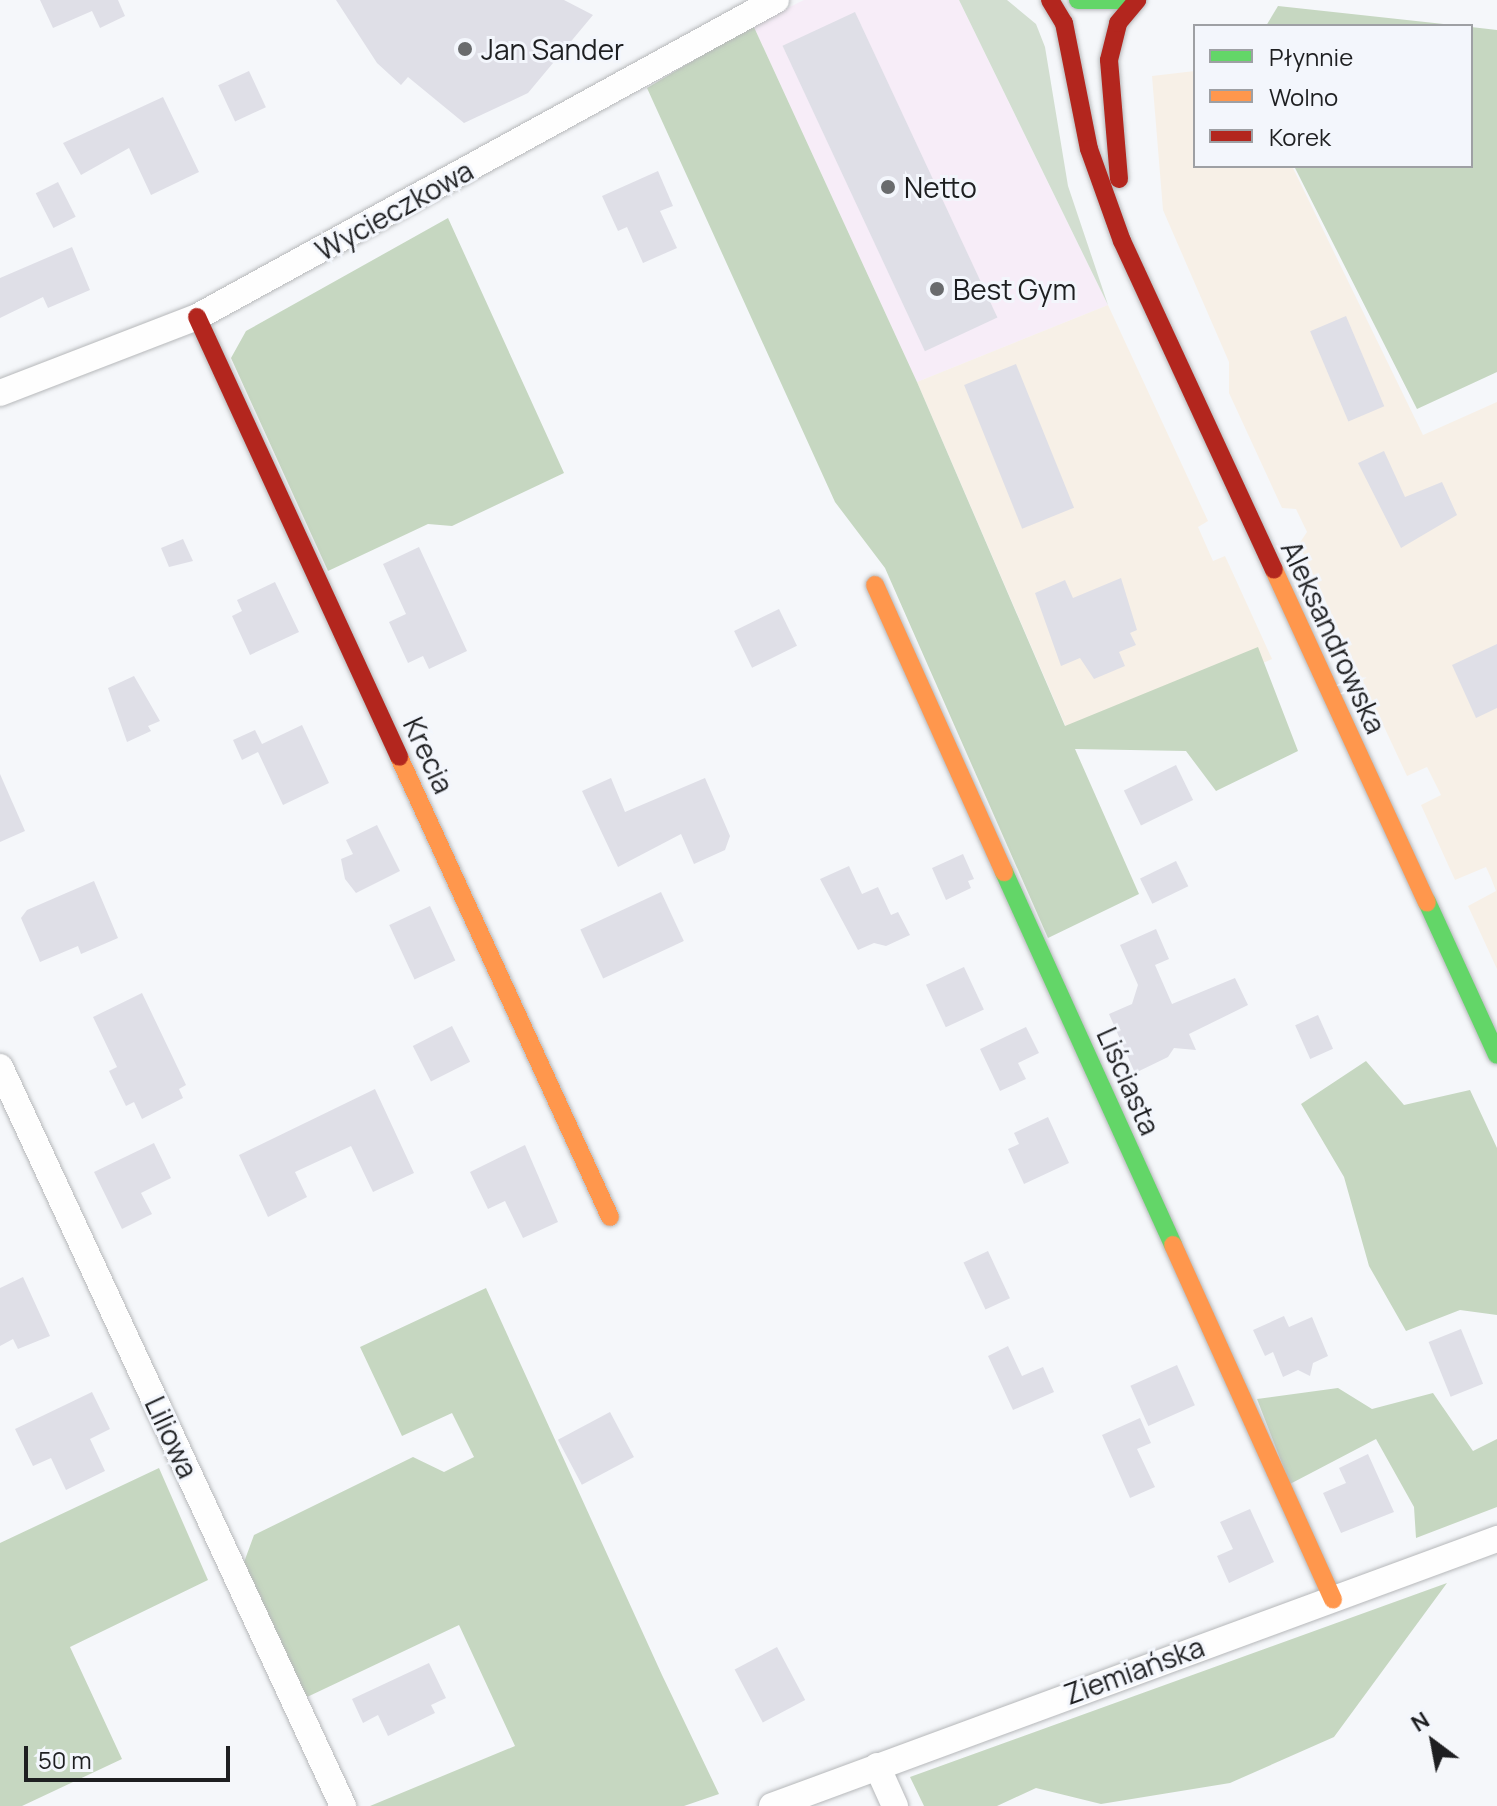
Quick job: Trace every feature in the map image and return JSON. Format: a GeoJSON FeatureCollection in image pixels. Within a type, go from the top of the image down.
{"type":"FeatureCollection","features":[{"type":"Feature","properties":{"kind":"street","name":"Wycieczkowa"},"geometry":{"type":"LineString","coordinates":[[0,393],[197,317],[776,0]]}},
{"type":"Feature","properties":{"kind":"street","name":"Aleksandrowska"},"geometry":{"type":"LineString","coordinates":[[1050,0],[1064,23],[1089,149],[1122,241],[1497,1055]]}},
{"type":"Feature","properties":{"kind":"street"},"geometry":{"type":"LineString","coordinates":[[1078,0],[1121,0]]}},
{"type":"Feature","properties":{"kind":"street","name":"Aleksandrowska"},"geometry":{"type":"LineString","coordinates":[[1122,241],[1109,60],[1118,23],[1137,0]]}},
{"type":"Feature","properties":{"kind":"street","name":"Krecia"},"geometry":{"type":"LineString","coordinates":[[197,317],[610,1217]]}},
{"type":"Feature","properties":{"kind":"street","name":"Liściasta"},"geometry":{"type":"LineString","coordinates":[[875,585],[1333,1600]]}},
{"type":"Feature","properties":{"kind":"street","name":"Liliowa"},"geometry":{"type":"LineString","coordinates":[[0,1067],[343,1806]]}},
{"type":"Feature","properties":{"kind":"street","name":"Ziemiańska"},"geometry":{"type":"LineString","coordinates":[[772,1806],[1497,1539]]}},
{"type":"Feature","properties":{"kind":"street"},"geometry":{"type":"LineString","coordinates":[[877,1766],[895,1806]]}},
{"type":"Feature","properties":{"kind":"shaded area"},"geometry":{"type":"Polygon","coordinates":[[[804,0],[959,0],[1108,305],[917,382],[753,25],[804,0]]]}},
{"type":"Feature","properties":{"kind":"shaded area"},"geometry":{"type":"Polygon","coordinates":[[[1193,71],[1193,168],[1293,168],[1423,435],[1497,402],[1497,969],[1468,906],[1496,891],[1486,867],[1455,880],[1421,805],[1441,795],[1427,767],[1407,776],[1299,544],[1307,532],[1296,509],[1282,508],[1229,393],[1229,362],[1163,210],[1152,76],[1193,71]]]}},
{"type":"Feature","properties":{"kind":"shaded area"},"geometry":{"type":"Polygon","coordinates":[[[1108,305],[1208,521],[1198,527],[1213,561],[1225,556],[1272,659],[1075,748],[917,382],[1108,305]]]}},
{"type":"Feature","properties":{"kind":"green space"},"geometry":{"type":"Polygon","coordinates":[[[959,0],[1007,0],[1036,24],[1045,47],[1068,186],[1108,305],[959,0]]]}},
{"type":"Feature","properties":{"kind":"green space"},"geometry":{"type":"Polygon","coordinates":[[[1278,6],[1444,24],[1267,24],[1278,6]]]}},
{"type":"Feature","properties":{"kind":"green space"},"geometry":{"type":"Polygon","coordinates":[[[753,25],[917,382],[1065,726],[1258,647],[1298,751],[1216,791],[1186,751],[1075,749],[1139,894],[1048,938],[885,568],[835,502],[647,88],[753,25]]]}},
{"type":"Feature","properties":{"kind":"green space"},"geometry":{"type":"Polygon","coordinates":[[[1473,27],[1497,30],[1497,372],[1417,409],[1295,168],[1473,168],[1473,27]]]}},
{"type":"Feature","properties":{"kind":"green space"},"geometry":{"type":"Polygon","coordinates":[[[448,218],[564,473],[452,526],[428,524],[328,571],[231,358],[246,331],[448,218]]]}},
{"type":"Feature","properties":{"kind":"green space"},"geometry":{"type":"Polygon","coordinates":[[[1366,1061],[1404,1105],[1470,1090],[1497,1148],[1497,1315],[1460,1310],[1406,1331],[1369,1266],[1344,1177],[1301,1104],[1366,1061]]]}},
{"type":"Feature","properties":{"kind":"green space"},"geometry":{"type":"Polygon","coordinates":[[[486,1288],[719,1794],[684,1806],[370,1806],[515,1746],[459,1625],[305,1698],[243,1565],[254,1535],[413,1457],[444,1472],[474,1457],[452,1413],[402,1436],[360,1347],[486,1288]]]}},
{"type":"Feature","properties":{"kind":"green space"},"geometry":{"type":"Polygon","coordinates":[[[1338,1388],[1372,1409],[1433,1393],[1473,1451],[1497,1439],[1497,1507],[1416,1538],[1414,1507],[1376,1439],[1290,1484],[1257,1399],[1338,1388]]]}},
{"type":"Feature","properties":{"kind":"green space"},"geometry":{"type":"Polygon","coordinates":[[[159,1468],[208,1580],[70,1647],[122,1759],[22,1806],[0,1806],[0,1543],[159,1468]]]}},
{"type":"Feature","properties":{"kind":"green space"},"geometry":{"type":"Polygon","coordinates":[[[1447,1583],[1334,1737],[1230,1783],[1101,1804],[1036,1788],[997,1806],[924,1806],[910,1777],[1447,1583]]]}},
{"type":"Feature","properties":{"kind":"building"},"geometry":{"type":"Polygon","coordinates":[[[40,0],[118,0],[125,16],[100,28],[92,11],[53,28],[40,0]]]}},
{"type":"Feature","properties":{"kind":"building","name":"Jan Sander"},"geometry":{"type":"Polygon","coordinates":[[[336,0],[564,0],[593,15],[528,93],[464,123],[408,77],[401,85],[377,63],[336,0]]]}},
{"type":"Feature","properties":{"kind":"building"},"geometry":{"type":"Polygon","coordinates":[[[855,12],[997,317],[925,351],[782,46],[855,12]]]}},
{"type":"Feature","properties":{"kind":"building"},"geometry":{"type":"Polygon","coordinates":[[[249,71],[266,107],[235,122],[218,85],[249,71]]]}},
{"type":"Feature","properties":{"kind":"building"},"geometry":{"type":"Polygon","coordinates":[[[163,97],[199,172],[151,195],[129,148],[81,175],[63,143],[163,97]]]}},
{"type":"Feature","properties":{"kind":"building"},"geometry":{"type":"Polygon","coordinates":[[[658,171],[673,206],[660,211],[677,248],[643,263],[627,227],[618,231],[602,196],[658,171]]]}},
{"type":"Feature","properties":{"kind":"building"},"geometry":{"type":"Polygon","coordinates":[[[58,182],[76,217],[53,228],[36,193],[58,182]]]}},
{"type":"Feature","properties":{"kind":"building"},"geometry":{"type":"Polygon","coordinates":[[[72,247],[90,290],[48,308],[43,297],[0,318],[0,278],[72,247]]]}},
{"type":"Feature","properties":{"kind":"building"},"geometry":{"type":"Polygon","coordinates":[[[1346,316],[1384,406],[1348,421],[1310,331],[1346,316]]]}},
{"type":"Feature","properties":{"kind":"building"},"geometry":{"type":"Polygon","coordinates":[[[1016,364],[1074,508],[1022,529],[964,385],[1016,364]]]}},
{"type":"Feature","properties":{"kind":"building"},"geometry":{"type":"Polygon","coordinates":[[[1384,451],[1405,497],[1442,482],[1457,515],[1401,548],[1358,463],[1384,451]]]}},
{"type":"Feature","properties":{"kind":"building"},"geometry":{"type":"Polygon","coordinates":[[[183,539],[193,561],[169,567],[161,548],[183,539]]]}},
{"type":"Feature","properties":{"kind":"building"},"geometry":{"type":"Polygon","coordinates":[[[419,547],[467,651],[429,669],[423,656],[408,663],[389,622],[406,614],[383,564],[419,547]]]}},
{"type":"Feature","properties":{"kind":"building"},"geometry":{"type":"Polygon","coordinates":[[[1121,578],[1137,630],[1130,633],[1136,645],[1119,652],[1125,666],[1094,679],[1080,658],[1061,666],[1035,593],[1065,580],[1073,598],[1121,578]]]}},
{"type":"Feature","properties":{"kind":"building"},"geometry":{"type":"Polygon","coordinates":[[[275,582],[299,632],[250,655],[232,616],[242,611],[237,600],[275,582]]]}},
{"type":"Feature","properties":{"kind":"building"},"geometry":{"type":"Polygon","coordinates":[[[779,609],[797,646],[752,668],[734,631],[779,609]]]}},
{"type":"Feature","properties":{"kind":"building"},"geometry":{"type":"Polygon","coordinates":[[[1497,644],[1497,708],[1476,718],[1452,665],[1497,644]]]}},
{"type":"Feature","properties":{"kind":"building"},"geometry":{"type":"Polygon","coordinates":[[[134,676],[160,721],[148,726],[151,731],[127,742],[108,688],[134,676]]]}},
{"type":"Feature","properties":{"kind":"building"},"geometry":{"type":"Polygon","coordinates":[[[302,725],[329,783],[283,805],[258,752],[242,760],[233,740],[255,730],[262,744],[302,725]]]}},
{"type":"Feature","properties":{"kind":"building"},"geometry":{"type":"Polygon","coordinates":[[[1176,765],[1193,800],[1141,825],[1124,790],[1176,765]]]}},
{"type":"Feature","properties":{"kind":"building"},"geometry":{"type":"Polygon","coordinates":[[[0,774],[25,831],[0,842],[0,774]]]}},
{"type":"Feature","properties":{"kind":"building"},"geometry":{"type":"Polygon","coordinates":[[[611,778],[625,812],[705,778],[730,836],[725,850],[694,864],[681,834],[618,867],[582,791],[611,778]]]}},
{"type":"Feature","properties":{"kind":"building"},"geometry":{"type":"Polygon","coordinates":[[[377,825],[400,871],[356,893],[345,879],[341,859],[353,854],[346,840],[377,825]]]}},
{"type":"Feature","properties":{"kind":"building"},"geometry":{"type":"Polygon","coordinates":[[[963,854],[974,879],[968,881],[971,888],[946,900],[932,868],[963,854]]]}},
{"type":"Feature","properties":{"kind":"building"},"geometry":{"type":"Polygon","coordinates":[[[1176,861],[1188,886],[1152,904],[1140,879],[1176,861]]]}},
{"type":"Feature","properties":{"kind":"building"},"geometry":{"type":"Polygon","coordinates":[[[849,866],[862,894],[878,887],[891,915],[898,912],[910,935],[886,946],[874,943],[858,950],[820,879],[849,866]]]}},
{"type":"Feature","properties":{"kind":"building"},"geometry":{"type":"Polygon","coordinates":[[[94,881],[118,938],[81,954],[78,946],[40,962],[21,918],[27,910],[94,881]]]}},
{"type":"Feature","properties":{"kind":"building"},"geometry":{"type":"Polygon","coordinates":[[[661,892],[684,941],[603,979],[580,930],[661,892]]]}},
{"type":"Feature","properties":{"kind":"building"},"geometry":{"type":"Polygon","coordinates":[[[430,906],[455,960],[415,979],[389,925],[430,906]]]}},
{"type":"Feature","properties":{"kind":"building"},"geometry":{"type":"Polygon","coordinates":[[[1156,929],[1169,959],[1155,965],[1172,1004],[1235,978],[1248,1005],[1189,1034],[1196,1050],[1174,1048],[1168,1057],[1135,1073],[1109,1014],[1132,1004],[1138,985],[1120,945],[1156,929]]]}},
{"type":"Feature","properties":{"kind":"building"},"geometry":{"type":"Polygon","coordinates":[[[964,967],[984,1010],[946,1027],[926,985],[964,967]]]}},
{"type":"Feature","properties":{"kind":"building"},"geometry":{"type":"Polygon","coordinates":[[[142,993],[186,1085],[179,1089],[183,1098],[142,1119],[134,1102],[126,1106],[109,1071],[117,1067],[93,1017],[142,993]]]}},
{"type":"Feature","properties":{"kind":"building"},"geometry":{"type":"Polygon","coordinates":[[[1318,1015],[1333,1049],[1310,1059],[1295,1025],[1318,1015]]]}},
{"type":"Feature","properties":{"kind":"building"},"geometry":{"type":"Polygon","coordinates":[[[452,1026],[470,1062],[431,1082],[413,1046],[452,1026]]]}},
{"type":"Feature","properties":{"kind":"building"},"geometry":{"type":"Polygon","coordinates":[[[1026,1027],[1039,1053],[1018,1063],[1026,1079],[1000,1091],[980,1049],[1026,1027]]]}},
{"type":"Feature","properties":{"kind":"building"},"geometry":{"type":"Polygon","coordinates":[[[375,1089],[414,1173],[373,1192],[351,1146],[295,1172],[307,1197],[268,1217],[239,1155],[375,1089]]]}},
{"type":"Feature","properties":{"kind":"building"},"geometry":{"type":"Polygon","coordinates":[[[1048,1117],[1069,1163],[1024,1184],[1008,1149],[1019,1144],[1014,1133],[1048,1117]]]}},
{"type":"Feature","properties":{"kind":"building"},"geometry":{"type":"Polygon","coordinates":[[[154,1143],[171,1178],[141,1193],[152,1214],[122,1229],[94,1172],[154,1143]]]}},
{"type":"Feature","properties":{"kind":"building"},"geometry":{"type":"Polygon","coordinates":[[[525,1145],[558,1222],[523,1238],[505,1201],[488,1209],[470,1172],[525,1145]]]}},
{"type":"Feature","properties":{"kind":"building"},"geometry":{"type":"Polygon","coordinates":[[[988,1251],[1010,1298],[986,1310],[964,1262],[988,1251]]]}},
{"type":"Feature","properties":{"kind":"building"},"geometry":{"type":"Polygon","coordinates":[[[23,1277],[50,1336],[18,1349],[13,1339],[0,1346],[0,1288],[23,1277]]]}},
{"type":"Feature","properties":{"kind":"building"},"geometry":{"type":"Polygon","coordinates":[[[1284,1316],[1289,1327],[1312,1317],[1328,1356],[1313,1363],[1310,1376],[1298,1370],[1283,1377],[1273,1352],[1265,1356],[1253,1330],[1284,1316]]]}},
{"type":"Feature","properties":{"kind":"building"},"geometry":{"type":"Polygon","coordinates":[[[1461,1329],[1483,1384],[1451,1397],[1429,1342],[1461,1329]]]}},
{"type":"Feature","properties":{"kind":"building"},"geometry":{"type":"Polygon","coordinates":[[[1008,1346],[1022,1376],[1043,1367],[1054,1392],[1013,1410],[988,1356],[1008,1346]]]}},
{"type":"Feature","properties":{"kind":"building"},"geometry":{"type":"Polygon","coordinates":[[[1177,1365],[1195,1405],[1148,1426],[1130,1386],[1177,1365]]]}},
{"type":"Feature","properties":{"kind":"building"},"geometry":{"type":"Polygon","coordinates":[[[92,1392],[110,1429],[90,1439],[105,1471],[66,1490],[51,1458],[33,1466],[15,1429],[92,1392]]]}},
{"type":"Feature","properties":{"kind":"building"},"geometry":{"type":"Polygon","coordinates":[[[610,1412],[634,1457],[582,1485],[558,1440],[610,1412]]]}},
{"type":"Feature","properties":{"kind":"building"},"geometry":{"type":"Polygon","coordinates":[[[1140,1418],[1151,1443],[1137,1449],[1155,1487],[1130,1498],[1102,1435],[1140,1418]]]}},
{"type":"Feature","properties":{"kind":"building"},"geometry":{"type":"Polygon","coordinates":[[[1368,1454],[1394,1512],[1341,1533],[1323,1493],[1346,1483],[1339,1468],[1368,1454]]]}},
{"type":"Feature","properties":{"kind":"building"},"geometry":{"type":"Polygon","coordinates":[[[1250,1509],[1274,1562],[1229,1583],[1217,1556],[1233,1549],[1220,1522],[1250,1509]]]}},
{"type":"Feature","properties":{"kind":"building"},"geometry":{"type":"Polygon","coordinates":[[[777,1647],[805,1700],[763,1723],[735,1670],[777,1647]]]}},
{"type":"Feature","properties":{"kind":"building"},"geometry":{"type":"Polygon","coordinates":[[[429,1663],[446,1698],[431,1705],[435,1713],[388,1736],[378,1715],[363,1723],[352,1699],[429,1663]]]}},
{"type":"Feature","properties":{"kind":"traffic: fast"},"geometry":{"type":"LineString","coordinates":[[1078,0],[1121,0]]}},
{"type":"Feature","properties":{"kind":"traffic: fast"},"geometry":{"type":"LineString","coordinates":[[1004,872],[1173,1245]]}},
{"type":"Feature","properties":{"kind":"traffic: fast"},"geometry":{"type":"LineString","coordinates":[[1427,902],[1497,1055]]}},
{"type":"Feature","properties":{"kind":"traffic: slow"},"geometry":{"type":"LineString","coordinates":[[1274,570],[1427,902]]}},
{"type":"Feature","properties":{"kind":"traffic: slow"},"geometry":{"type":"LineString","coordinates":[[875,585],[1004,872]]}},
{"type":"Feature","properties":{"kind":"traffic: slow"},"geometry":{"type":"LineString","coordinates":[[399,757],[610,1217]]}},
{"type":"Feature","properties":{"kind":"traffic: slow"},"geometry":{"type":"LineString","coordinates":[[1173,1245],[1333,1600]]}},
{"type":"Feature","properties":{"kind":"traffic: jam"},"geometry":{"type":"LineString","coordinates":[[1050,0],[1064,23],[1089,149],[1122,241],[1274,570]]}},
{"type":"Feature","properties":{"kind":"traffic: jam"},"geometry":{"type":"LineString","coordinates":[[1119,179],[1109,60],[1118,23],[1137,0]]}},
{"type":"Feature","properties":{"kind":"traffic: jam"},"geometry":{"type":"LineString","coordinates":[[197,317],[399,757]]}},
{"type":"Feature","properties":{"kind":"place","name":"Jan Sander"},"geometry":{"type":"Point","coordinates":[465,49]}},
{"type":"Feature","properties":{"kind":"place","name":"Netto"},"geometry":{"type":"Point","coordinates":[888,187]}},
{"type":"Feature","properties":{"kind":"place","name":"Best Gym"},"geometry":{"type":"Point","coordinates":[937,289]}}]}
